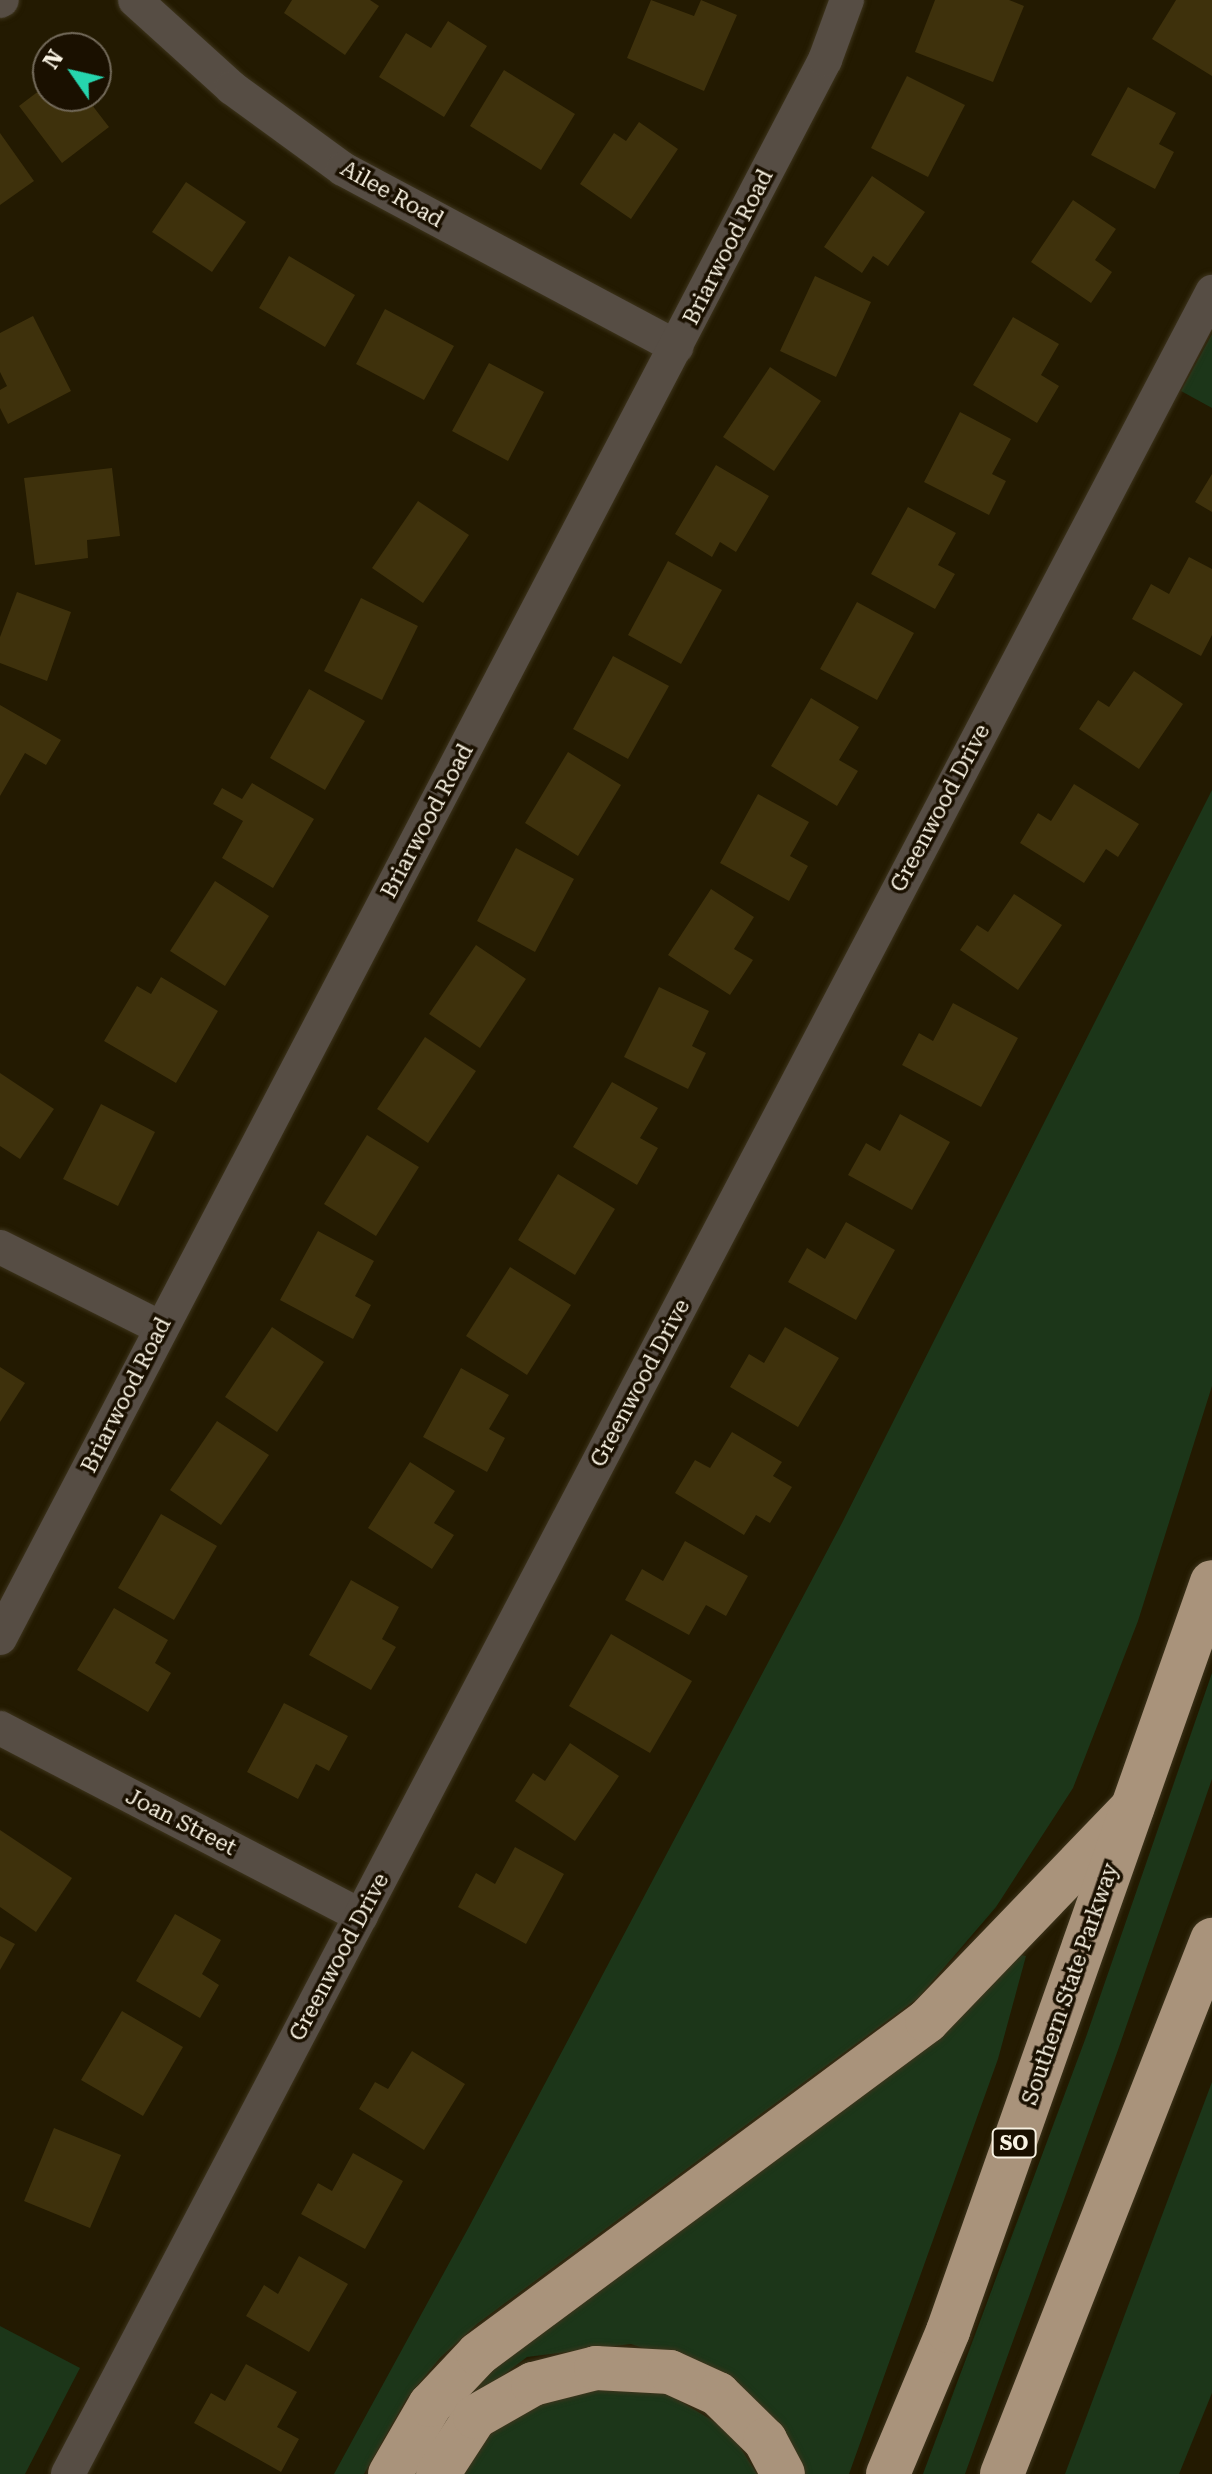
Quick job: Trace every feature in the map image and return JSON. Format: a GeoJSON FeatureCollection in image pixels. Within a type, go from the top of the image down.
{"type":"FeatureCollection","features":[{"type":"Feature","properties":{"kind":"highway","name":"Southern State Parkway"},"geometry":{"type":"LineString","coordinates":[[888,2474],[948,2331],[1212,1582]]}},
{"type":"Feature","properties":{"kind":"highway"},"geometry":{"type":"LineString","coordinates":[[390,2474],[430,2405],[478,2354],[927,2021],[1132,1808]]}},
{"type":"Feature","properties":{"kind":"highway"},"geometry":{"type":"LineString","coordinates":[[1002,2474],[1212,1940]]}},
{"type":"Feature","properties":{"kind":"highway"},"geometry":{"type":"LineString","coordinates":[[438,2474],[475,2417],[533,2384],[596,2368],[670,2372],[718,2394],[765,2440],[783,2474]]}},
{"type":"Feature","properties":{"kind":"street","name":"Ailee Road"},"geometry":{"type":"LineString","coordinates":[[135,0],[232,88],[343,169],[676,347]]}},
{"type":"Feature","properties":{"kind":"street","name":"Briarwood Road"},"geometry":{"type":"LineString","coordinates":[[0,1638],[825,60],[847,0]]}},
{"type":"Feature","properties":{"kind":"street","name":"Greenwood Drive"},"geometry":{"type":"LineString","coordinates":[[68,2474],[1212,292]]}},
{"type":"Feature","properties":{"kind":"street"},"geometry":{"type":"LineString","coordinates":[[0,1247],[161,1328]]}},
{"type":"Feature","properties":{"kind":"street","name":"Joan Street"},"geometry":{"type":"LineString","coordinates":[[0,1728],[361,1916]]}},
{"type":"Feature","properties":{"kind":"green space"},"geometry":{"type":"Polygon","coordinates":[[[1212,334],[1212,408],[1181,391],[1212,334]]]}},
{"type":"Feature","properties":{"kind":"green space"},"geometry":{"type":"Polygon","coordinates":[[[1212,790],[1212,1386],[1138,1621],[1073,1788],[996,1907],[918,1998],[477,2324],[440,2358],[407,2398],[364,2474],[334,2474],[470,2225],[842,1523],[1212,790]]]}},
{"type":"Feature","properties":{"kind":"green space"},"geometry":{"type":"Polygon","coordinates":[[[1212,1673],[1212,1779],[1118,2050],[965,2474],[923,2474],[1086,2037],[1212,1673]]]}},
{"type":"Feature","properties":{"kind":"green space"},"geometry":{"type":"Polygon","coordinates":[[[1014,1954],[1026,1956],[998,2059],[849,2474],[800,2474],[723,2376],[631,2344],[527,2357],[454,2413],[447,2408],[518,2342],[1014,1954]]]}},
{"type":"Feature","properties":{"kind":"green space"},"geometry":{"type":"Polygon","coordinates":[[[1212,2082],[1212,2393],[1179,2474],[1065,2474],[1212,2082]]]}},
{"type":"Feature","properties":{"kind":"green space"},"geometry":{"type":"Polygon","coordinates":[[[0,2326],[80,2368],[25,2474],[0,2474],[0,2326]]]}},
{"type":"Feature","properties":{"kind":"green space"},"geometry":{"type":"Polygon","coordinates":[[[568,2385],[665,2392],[730,2431],[757,2474],[454,2474],[491,2424],[568,2385]]]}},
{"type":"Feature","properties":{"kind":"building"},"geometry":{"type":"Polygon","coordinates":[[[292,0],[370,0],[379,6],[345,55],[284,13],[292,0]]]}},
{"type":"Feature","properties":{"kind":"building"},"geometry":{"type":"Polygon","coordinates":[[[651,0],[694,16],[701,0],[737,15],[704,91],[627,58],[651,0]]]}},
{"type":"Feature","properties":{"kind":"building"},"geometry":{"type":"Polygon","coordinates":[[[935,0],[1009,0],[1024,6],[993,82],[915,52],[935,0]]]}},
{"type":"Feature","properties":{"kind":"building"},"geometry":{"type":"Polygon","coordinates":[[[1176,0],[1212,0],[1212,76],[1152,39],[1176,0]]]}},
{"type":"Feature","properties":{"kind":"building"},"geometry":{"type":"Polygon","coordinates":[[[448,21],[487,46],[444,117],[379,77],[406,33],[431,48],[448,21]]]}},
{"type":"Feature","properties":{"kind":"building"},"geometry":{"type":"Polygon","coordinates":[[[504,70],[575,114],[541,170],[470,126],[504,70]]]}},
{"type":"Feature","properties":{"kind":"building"},"geometry":{"type":"Polygon","coordinates":[[[907,76],[965,105],[928,177],[871,148],[907,76]]]}},
{"type":"Feature","properties":{"kind":"building"},"geometry":{"type":"Polygon","coordinates":[[[1128,87],[1176,113],[1159,144],[1174,152],[1155,189],[1091,155],[1128,87]]]}},
{"type":"Feature","properties":{"kind":"building"},"geometry":{"type":"Polygon","coordinates":[[[32,96],[32,112],[97,112],[109,127],[62,163],[19,106],[32,96]]]}},
{"type":"Feature","properties":{"kind":"building"},"geometry":{"type":"Polygon","coordinates":[[[639,122],[678,149],[631,219],[580,184],[614,133],[626,141],[639,122]]]}},
{"type":"Feature","properties":{"kind":"building"},"geometry":{"type":"Polygon","coordinates":[[[0,133],[34,181],[0,205],[0,133]]]}},
{"type":"Feature","properties":{"kind":"building"},"geometry":{"type":"Polygon","coordinates":[[[872,176],[925,212],[888,266],[873,256],[862,273],[824,247],[872,176]]]}},
{"type":"Feature","properties":{"kind":"building"},"geometry":{"type":"Polygon","coordinates":[[[186,182],[246,222],[212,272],[152,232],[186,182]]]}},
{"type":"Feature","properties":{"kind":"building"},"geometry":{"type":"Polygon","coordinates":[[[1073,200],[1116,229],[1095,260],[1112,272],[1091,303],[1031,262],[1073,200]]]}},
{"type":"Feature","properties":{"kind":"building"},"geometry":{"type":"Polygon","coordinates":[[[289,256],[355,295],[325,347],[259,308],[289,256]]]}},
{"type":"Feature","properties":{"kind":"building"},"geometry":{"type":"Polygon","coordinates":[[[815,276],[871,302],[836,377],[780,351],[815,276]]]}},
{"type":"Feature","properties":{"kind":"building"},"geometry":{"type":"Polygon","coordinates":[[[385,309],[454,346],[424,400],[356,364],[385,309]]]}},
{"type":"Feature","properties":{"kind":"building"},"geometry":{"type":"Polygon","coordinates":[[[33,316],[71,391],[8,424],[0,408],[0,390],[7,386],[0,372],[0,333],[33,316]]]}},
{"type":"Feature","properties":{"kind":"building"},"geometry":{"type":"Polygon","coordinates":[[[1013,317],[1059,344],[1041,375],[1059,386],[1037,423],[973,385],[1013,317]]]}},
{"type":"Feature","properties":{"kind":"building"},"geometry":{"type":"Polygon","coordinates":[[[489,363],[544,392],[508,461],[452,431],[489,363]]]}},
{"type":"Feature","properties":{"kind":"building"},"geometry":{"type":"Polygon","coordinates":[[[770,367],[821,401],[774,471],[723,437],[770,367]]]}},
{"type":"Feature","properties":{"kind":"building"},"geometry":{"type":"Polygon","coordinates":[[[960,412],[1011,439],[992,474],[1006,481],[989,515],[924,482],[960,412]]]}},
{"type":"Feature","properties":{"kind":"building"},"geometry":{"type":"Polygon","coordinates":[[[716,465],[769,496],[736,552],[720,542],[712,557],[675,534],[716,465]]]}},
{"type":"Feature","properties":{"kind":"building"},"geometry":{"type":"Polygon","coordinates":[[[112,468],[120,536],[87,540],[88,558],[35,565],[24,478],[112,468]]]}},
{"type":"Feature","properties":{"kind":"building"},"geometry":{"type":"Polygon","coordinates":[[[1212,474],[1212,512],[1195,502],[1212,474]]]}},
{"type":"Feature","properties":{"kind":"building"},"geometry":{"type":"Polygon","coordinates":[[[418,501],[469,535],[423,603],[372,568],[418,501]]]}},
{"type":"Feature","properties":{"kind":"building"},"geometry":{"type":"Polygon","coordinates":[[[908,507],[956,533],[938,565],[955,574],[935,609],[871,574],[908,507]]]}},
{"type":"Feature","properties":{"kind":"building"},"geometry":{"type":"Polygon","coordinates":[[[1189,557],[1212,569],[1212,635],[1201,656],[1132,619],[1151,584],[1169,594],[1189,557]]]}},
{"type":"Feature","properties":{"kind":"building"},"geometry":{"type":"Polygon","coordinates":[[[668,561],[722,590],[681,664],[628,635],[668,561]]]}},
{"type":"Feature","properties":{"kind":"building"},"geometry":{"type":"Polygon","coordinates":[[[17,592],[71,612],[47,681],[0,663],[0,637],[17,592]]]}},
{"type":"Feature","properties":{"kind":"building"},"geometry":{"type":"Polygon","coordinates":[[[361,598],[418,626],[382,700],[324,671],[361,598]]]}},
{"type":"Feature","properties":{"kind":"building"},"geometry":{"type":"Polygon","coordinates":[[[857,602],[914,633],[877,700],[820,669],[857,602]]]}},
{"type":"Feature","properties":{"kind":"building"},"geometry":{"type":"Polygon","coordinates":[[[613,656],[669,686],[628,759],[573,729],[613,656]]]}},
{"type":"Feature","properties":{"kind":"building"},"geometry":{"type":"Polygon","coordinates":[[[1134,671],[1183,704],[1139,769],[1079,729],[1098,700],[1109,707],[1134,671]]]}},
{"type":"Feature","properties":{"kind":"building"},"geometry":{"type":"Polygon","coordinates":[[[309,689],[365,721],[325,790],[270,758],[309,689]]]}},
{"type":"Feature","properties":{"kind":"building"},"geometry":{"type":"Polygon","coordinates":[[[811,698],[859,727],[839,760],[858,771],[837,806],[771,766],[811,698]]]}},
{"type":"Feature","properties":{"kind":"building"},"geometry":{"type":"Polygon","coordinates":[[[0,705],[61,740],[46,765],[25,753],[0,796],[0,705]]]}},
{"type":"Feature","properties":{"kind":"building"},"geometry":{"type":"Polygon","coordinates":[[[568,752],[621,785],[578,856],[525,823],[568,752]]]}},
{"type":"Feature","properties":{"kind":"building"},"geometry":{"type":"Polygon","coordinates":[[[252,783],[314,819],[273,888],[222,858],[243,821],[213,804],[222,788],[242,799],[252,783]]]}},
{"type":"Feature","properties":{"kind":"building"},"geometry":{"type":"Polygon","coordinates":[[[1074,784],[1139,824],[1118,857],[1106,849],[1084,883],[1020,843],[1038,813],[1051,821],[1074,784]]]}},
{"type":"Feature","properties":{"kind":"building"},"geometry":{"type":"Polygon","coordinates":[[[758,794],[809,822],[790,856],[808,866],[789,901],[720,863],[758,794]]]}},
{"type":"Feature","properties":{"kind":"building"},"geometry":{"type":"Polygon","coordinates":[[[516,848],[574,879],[535,952],[477,921],[516,848]]]}},
{"type":"Feature","properties":{"kind":"building"},"geometry":{"type":"Polygon","coordinates":[[[215,881],[269,916],[225,986],[170,951],[215,881]]]}},
{"type":"Feature","properties":{"kind":"building"},"geometry":{"type":"Polygon","coordinates":[[[711,889],[754,917],[734,949],[753,960],[730,995],[668,955],[711,889]]]}},
{"type":"Feature","properties":{"kind":"building"},"geometry":{"type":"Polygon","coordinates":[[[1014,894],[1062,925],[1018,990],[960,950],[977,925],[988,932],[1014,894]]]}},
{"type":"Feature","properties":{"kind":"building"},"geometry":{"type":"Polygon","coordinates":[[[476,945],[526,979],[480,1048],[429,1014],[476,945]]]}},
{"type":"Feature","properties":{"kind":"building"},"geometry":{"type":"Polygon","coordinates":[[[161,977],[218,1011],[176,1083],[104,1041],[137,986],[151,994],[161,977]]]}},
{"type":"Feature","properties":{"kind":"building"},"geometry":{"type":"Polygon","coordinates":[[[659,987],[709,1011],[692,1046],[706,1053],[688,1089],[624,1057],[659,987]]]}},
{"type":"Feature","properties":{"kind":"building"},"geometry":{"type":"Polygon","coordinates":[[[953,1003],[1018,1038],[981,1107],[902,1065],[919,1033],[933,1041],[953,1003]]]}},
{"type":"Feature","properties":{"kind":"building"},"geometry":{"type":"Polygon","coordinates":[[[425,1037],[476,1071],[428,1143],[377,1109],[425,1037]]]}},
{"type":"Feature","properties":{"kind":"building"},"geometry":{"type":"Polygon","coordinates":[[[0,1073],[54,1109],[20,1159],[0,1146],[0,1073]]]}},
{"type":"Feature","properties":{"kind":"building"},"geometry":{"type":"Polygon","coordinates":[[[612,1082],[658,1108],[640,1138],[658,1148],[637,1185],[573,1147],[612,1082]]]}},
{"type":"Feature","properties":{"kind":"building"},"geometry":{"type":"Polygon","coordinates":[[[101,1104],[155,1132],[118,1206],[63,1179],[101,1104]]]}},
{"type":"Feature","properties":{"kind":"building"},"geometry":{"type":"Polygon","coordinates":[[[900,1114],[950,1142],[912,1210],[848,1175],[866,1143],[880,1151],[900,1114]]]}},
{"type":"Feature","properties":{"kind":"building"},"geometry":{"type":"Polygon","coordinates":[[[367,1135],[419,1167],[376,1236],[324,1204],[367,1135]]]}},
{"type":"Feature","properties":{"kind":"building"},"geometry":{"type":"Polygon","coordinates":[[[558,1174],[615,1209],[575,1275],[518,1240],[558,1174]]]}},
{"type":"Feature","properties":{"kind":"building"},"geometry":{"type":"Polygon","coordinates":[[[846,1222],[895,1250],[856,1320],[788,1282],[807,1248],[825,1259],[846,1222]]]}},
{"type":"Feature","properties":{"kind":"building"},"geometry":{"type":"Polygon","coordinates":[[[318,1231],[374,1261],[355,1296],[371,1305],[353,1339],[280,1300],[318,1231]]]}},
{"type":"Feature","properties":{"kind":"building"},"geometry":{"type":"Polygon","coordinates":[[[510,1267],[571,1305],[527,1375],[466,1336],[510,1267]]]}},
{"type":"Feature","properties":{"kind":"building"},"geometry":{"type":"Polygon","coordinates":[[[272,1327],[324,1362],[277,1432],[225,1397],[272,1327]]]}},
{"type":"Feature","properties":{"kind":"building"},"geometry":{"type":"Polygon","coordinates":[[[785,1327],[839,1358],[798,1427],[730,1387],[749,1354],[764,1363],[785,1327]]]}},
{"type":"Feature","properties":{"kind":"building"},"geometry":{"type":"Polygon","coordinates":[[[0,1367],[25,1383],[0,1422],[0,1367]]]}},
{"type":"Feature","properties":{"kind":"building"},"geometry":{"type":"Polygon","coordinates":[[[461,1368],[509,1395],[489,1429],[505,1438],[487,1472],[423,1437],[461,1368]]]}},
{"type":"Feature","properties":{"kind":"building"},"geometry":{"type":"Polygon","coordinates":[[[217,1421],[269,1455],[221,1525],[170,1490],[217,1421]]]}},
{"type":"Feature","properties":{"kind":"building"},"geometry":{"type":"Polygon","coordinates":[[[732,1432],[782,1462],[773,1476],[792,1487],[770,1523],[756,1515],[744,1535],[675,1493],[695,1460],[710,1468],[732,1432]]]}},
{"type":"Feature","properties":{"kind":"building"},"geometry":{"type":"Polygon","coordinates":[[[410,1462],[455,1491],[434,1523],[454,1535],[432,1569],[368,1528],[410,1462]]]}},
{"type":"Feature","properties":{"kind":"building"},"geometry":{"type":"Polygon","coordinates":[[[161,1514],[217,1546],[174,1620],[118,1588],[161,1514]]]}},
{"type":"Feature","properties":{"kind":"building"},"geometry":{"type":"Polygon","coordinates":[[[685,1541],[748,1576],[726,1616],[706,1605],[689,1635],[625,1600],[642,1569],[663,1581],[685,1541]]]}},
{"type":"Feature","properties":{"kind":"building"},"geometry":{"type":"Polygon","coordinates":[[[351,1580],[399,1607],[382,1639],[396,1647],[371,1690],[309,1655],[351,1580]]]}},
{"type":"Feature","properties":{"kind":"building"},"geometry":{"type":"Polygon","coordinates":[[[114,1608],[168,1640],[155,1663],[171,1673],[148,1712],[77,1670],[114,1608]]]}},
{"type":"Feature","properties":{"kind":"building"},"geometry":{"type":"Polygon","coordinates":[[[611,1634],[692,1681],[650,1753],[569,1706],[611,1634]]]}},
{"type":"Feature","properties":{"kind":"building"},"geometry":{"type":"Polygon","coordinates":[[[284,1703],[348,1736],[329,1771],[316,1764],[298,1799],[247,1772],[284,1703]]]}},
{"type":"Feature","properties":{"kind":"building"},"geometry":{"type":"Polygon","coordinates":[[[570,1743],[619,1776],[575,1841],[515,1801],[533,1773],[545,1781],[570,1743]]]}},
{"type":"Feature","properties":{"kind":"building"},"geometry":{"type":"Polygon","coordinates":[[[0,1830],[72,1878],[36,1932],[0,1907],[0,1830]]]}},
{"type":"Feature","properties":{"kind":"building"},"geometry":{"type":"Polygon","coordinates":[[[515,1847],[564,1874],[526,1944],[458,1907],[476,1873],[495,1884],[515,1847]]]}},
{"type":"Feature","properties":{"kind":"building"},"geometry":{"type":"Polygon","coordinates":[[[175,1914],[221,1940],[202,1974],[219,1985],[200,2018],[136,1981],[175,1914]]]}},
{"type":"Feature","properties":{"kind":"building"},"geometry":{"type":"Polygon","coordinates":[[[0,1936],[15,1944],[0,1970],[0,1936]]]}},
{"type":"Feature","properties":{"kind":"building"},"geometry":{"type":"Polygon","coordinates":[[[122,2011],[183,2047],[143,2116],[81,2080],[122,2011]]]}},
{"type":"Feature","properties":{"kind":"building"},"geometry":{"type":"Polygon","coordinates":[[[412,2051],[465,2084],[424,2150],[359,2109],[375,2082],[388,2089],[412,2051]]]}},
{"type":"Feature","properties":{"kind":"building"},"geometry":{"type":"Polygon","coordinates":[[[54,2128],[121,2155],[90,2228],[24,2201],[54,2128]]]}},
{"type":"Feature","properties":{"kind":"building"},"geometry":{"type":"Polygon","coordinates":[[[353,2153],[403,2181],[365,2249],[301,2214],[318,2183],[332,2191],[353,2153]]]}},
{"type":"Feature","properties":{"kind":"building"},"geometry":{"type":"Polygon","coordinates":[[[299,2256],[348,2284],[309,2352],[246,2316],[264,2285],[278,2294],[299,2256]]]}},
{"type":"Feature","properties":{"kind":"building"},"geometry":{"type":"Polygon","coordinates":[[[246,2364],[297,2392],[277,2427],[299,2439],[281,2472],[194,2423],[211,2393],[225,2401],[246,2364]]]}}]}
